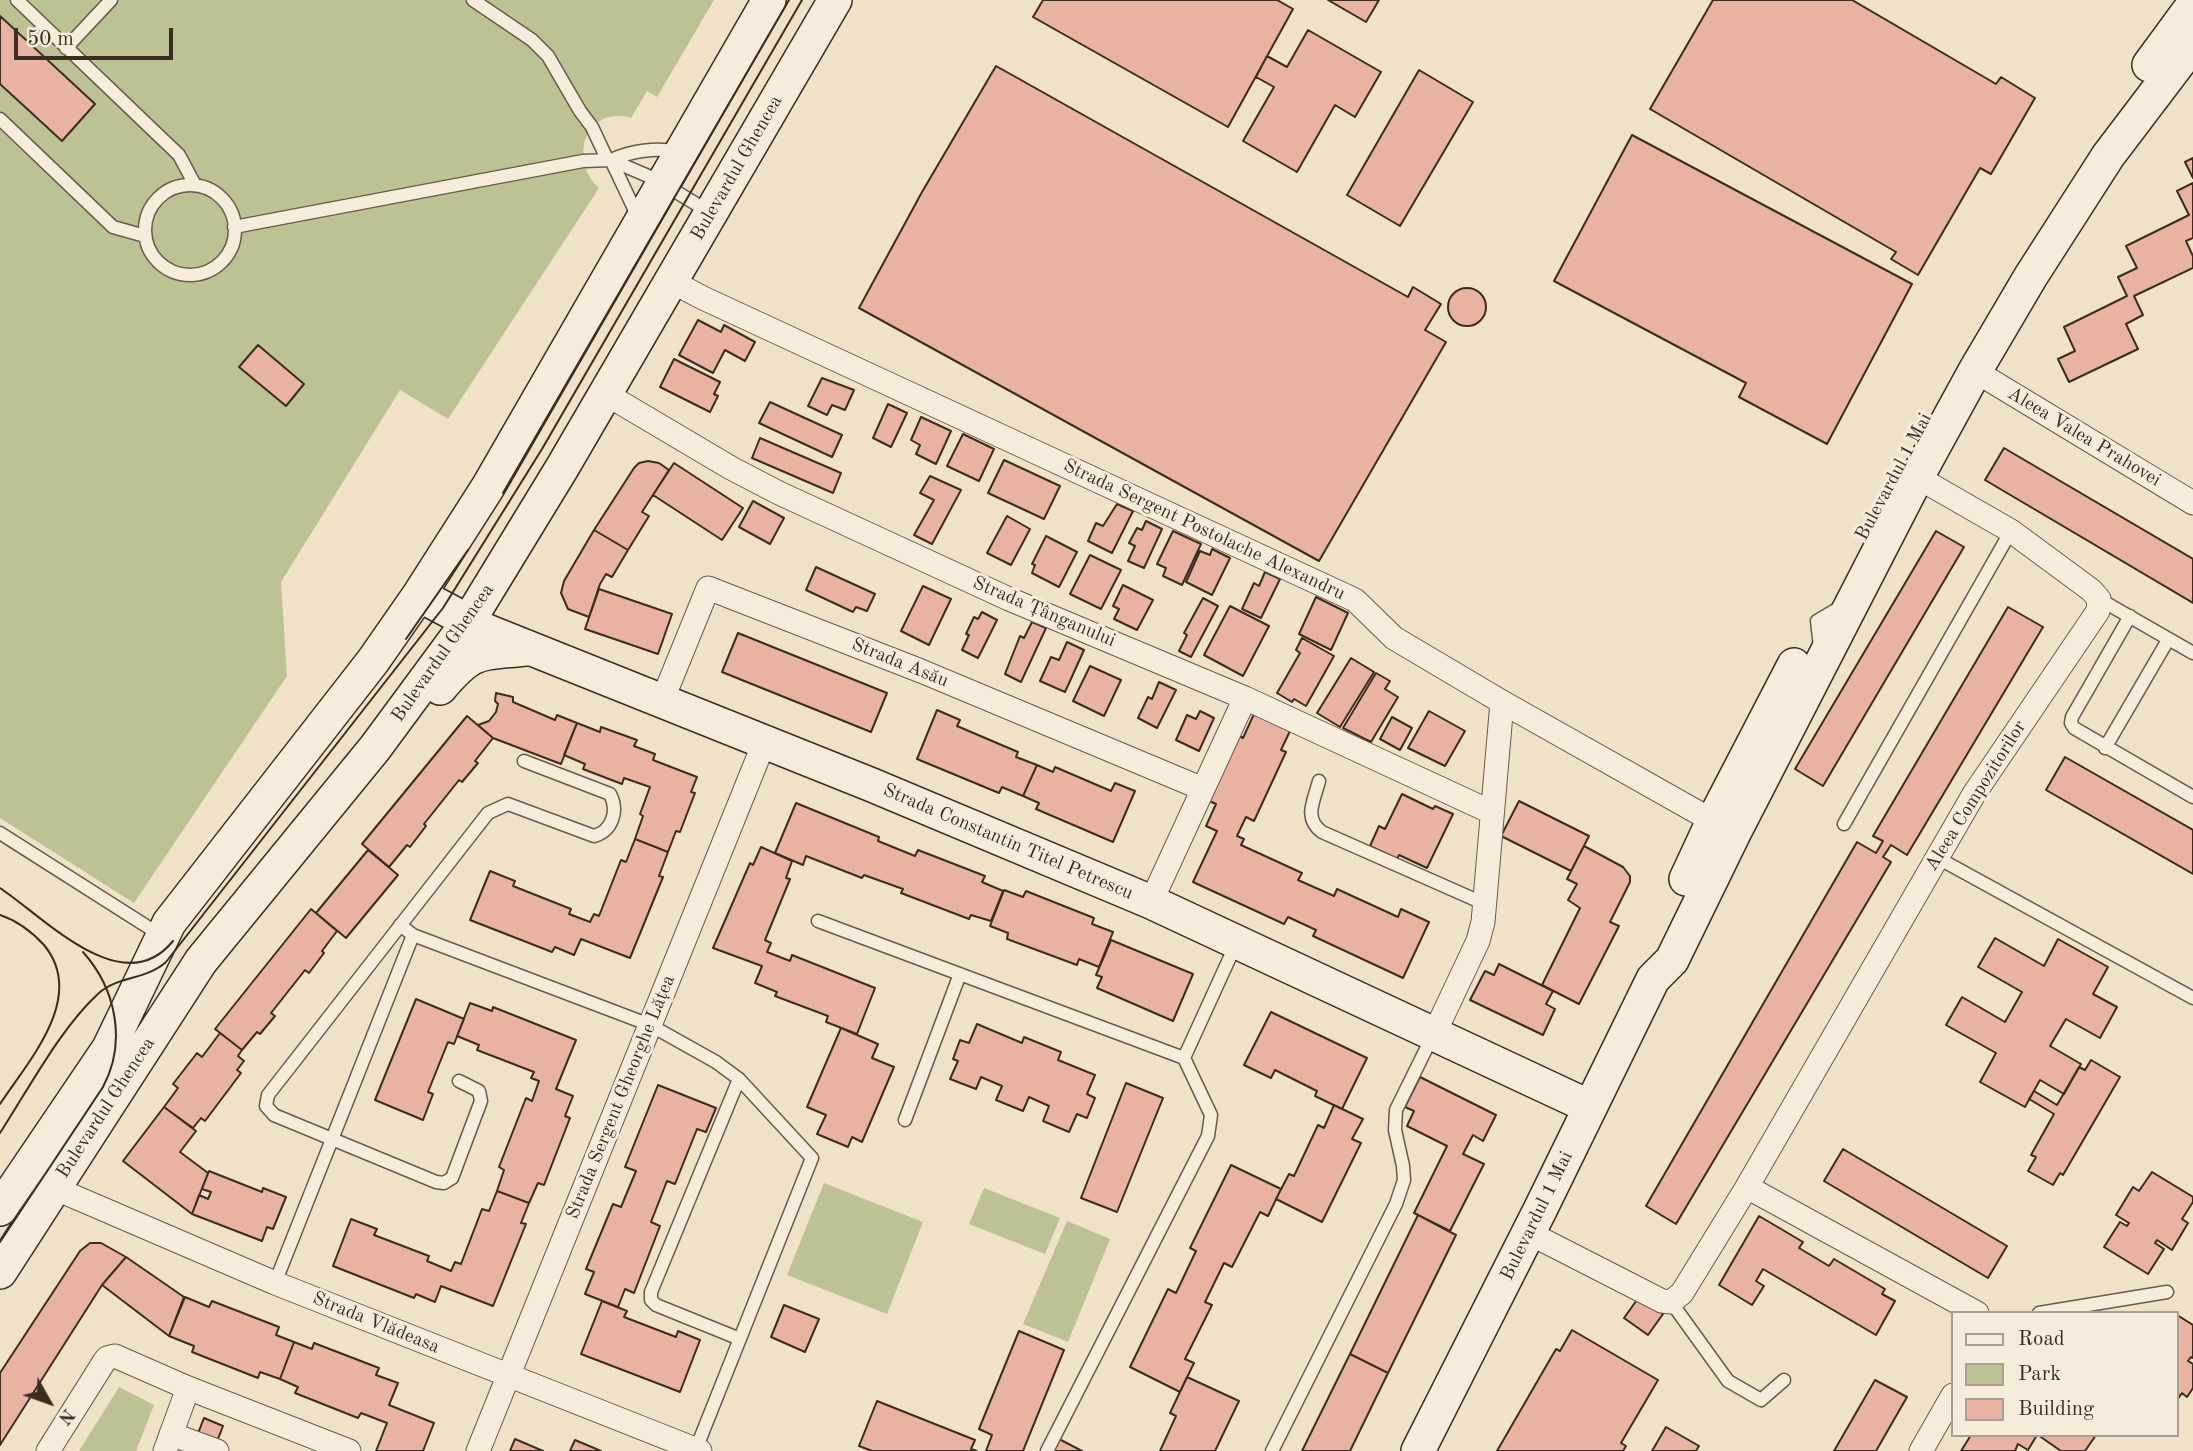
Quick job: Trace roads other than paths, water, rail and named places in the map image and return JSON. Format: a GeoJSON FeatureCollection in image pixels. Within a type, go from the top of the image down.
{"type":"FeatureCollection","features":[{"type":"Feature","properties":{"kind":"main road","name":"Bulevardul Ghencea"},"geometry":{"type":"LineString","coordinates":[[0,1209],[109,1048],[169,923],[373,661],[419,596],[488,487],[769,0]]}},
{"type":"Feature","properties":{"kind":"main road","name":"Bulevardul Ghencea"},"geometry":{"type":"LineString","coordinates":[[0,1272],[201,961],[420,689],[468,621],[606,394],[835,0]]}},
{"type":"Feature","properties":{"kind":"main road","name":"Bulevardul 1 Mai"},"geometry":{"type":"LineString","coordinates":[[1653,979],[1653,951],[1713,821],[1939,393],[2012,265],[2084,155],[2193,5]]}},
{"type":"Feature","properties":{"kind":"main road","name":"Bulevardul 1 Mai"},"geometry":{"type":"LineString","coordinates":[[1418,1451],[1529,1233],[1653,979],[1672,960],[1734,833],[1917,477],[1975,371],[2031,276],[2108,156],[2193,44]]}},
{"type":"Feature","properties":{"kind":"main road","name":"Strada Constantin Titel Petrescu"},"geometry":{"type":"LineString","coordinates":[[419,596],[532,649],[884,790],[1151,902],[1590,1107]]}},
{"type":"Feature","properties":{"kind":"main road"},"geometry":{"type":"LineString","coordinates":[[334,798],[355,789],[458,666],[478,653],[532,649]]}},
{"type":"Feature","properties":{"kind":"street","name":"Strada Sergent Postolache Alexandru"},"geometry":{"type":"LineString","coordinates":[[671,281],[1355,600],[1394,638],[1713,821]]}},
{"type":"Feature","properties":{"kind":"street","name":"Aleea Valea Prahovei"},"geometry":{"type":"LineString","coordinates":[[1975,371],[2193,503]]}},
{"type":"Feature","properties":{"kind":"street","name":"Strada Țânganului"},"geometry":{"type":"LineString","coordinates":[[606,394],[731,468],[779,493],[1009,599],[1245,698],[1491,811]]}},
{"type":"Feature","properties":{"kind":"street"},"geometry":{"type":"LineString","coordinates":[[1917,477],[2011,531],[2091,590],[2099,599]]}},
{"type":"Feature","properties":{"kind":"street","name":"Strada Asău"},"geometry":{"type":"LineString","coordinates":[[662,701],[708,588],[921,671],[1203,789]]}},
{"type":"Feature","properties":{"kind":"street","name":"Aleea Compozitorilor"},"geometry":{"type":"LineString","coordinates":[[1671,1302],[1682,1293],[1746,1186],[1974,794],[2098,611],[2099,599]]}},
{"type":"Feature","properties":{"kind":"street"},"geometry":{"type":"LineString","coordinates":[[1151,902],[1245,698]]}},
{"type":"Feature","properties":{"kind":"street"},"geometry":{"type":"LineString","coordinates":[[1434,1032],[1478,941],[1485,904],[1502,702]]}},
{"type":"Feature","properties":{"kind":"street","name":"Strada Sergent Gheorghe Lățea"},"geometry":{"type":"LineString","coordinates":[[478,1451],[764,743]]}},
{"type":"Feature","properties":{"kind":"street"},"geometry":{"type":"LineString","coordinates":[[1746,1186],[1973,1311]]}},
{"type":"Feature","properties":{"kind":"street","name":"Strada Vlădeasa"},"geometry":{"type":"LineString","coordinates":[[54,1188],[275,1283],[698,1450]]}},
{"type":"Feature","properties":{"kind":"street"},"geometry":{"type":"LineString","coordinates":[[1529,1233],[1662,1301],[1671,1302]]}},
{"type":"Feature","properties":{"kind":"street"},"geometry":{"type":"LineString","coordinates":[[48,1451],[104,1362],[111,1356],[349,1451]]}},
{"type":"Feature","properties":{"kind":"street"},"geometry":{"type":"LineString","coordinates":[[188,1388],[168,1442],[217,1451]]}},
{"type":"Feature","properties":{"kind":"street"},"geometry":{"type":"LineString","coordinates":[[1921,1451],[1952,1397]]}},
{"type":"Feature","properties":{"kind":"lane"},"geometry":{"type":"LineString","coordinates":[[17,0],[178,155],[195,185]]}},
{"type":"Feature","properties":{"kind":"lane"},"geometry":{"type":"LineString","coordinates":[[66,48],[111,0]]}},
{"type":"Feature","properties":{"kind":"lane"},"geometry":{"type":"LineString","coordinates":[[472,0],[532,40],[548,56],[592,127],[635,209],[640,225]]}},
{"type":"Feature","properties":{"kind":"lane"},"geometry":{"type":"LineString","coordinates":[[0,119],[113,227],[145,236]]}},
{"type":"Feature","properties":{"kind":"lane"},"geometry":{"type":"LineString","coordinates":[[234,227],[583,160],[609,160],[626,153],[648,151],[682,154]]}},
{"type":"Feature","properties":{"kind":"lane"},"geometry":{"type":"LineString","coordinates":[[609,160],[664,185],[711,213]]}},
{"type":"Feature","properties":{"kind":"lane"},"geometry":{"type":"LineString","coordinates":[[181,186],[207,188],[226,204],[234,227],[233,242],[226,256],[202,273],[187,275],[172,271],[159,263],[150,251],[145,236],[150,210],[168,190],[181,186]]}},
{"type":"Feature","properties":{"kind":"lane"},"geometry":{"type":"LineString","coordinates":[[1844,824],[2011,531]]}},
{"type":"Feature","properties":{"kind":"lane"},"geometry":{"type":"LineString","coordinates":[[2099,599],[2193,653]]}},
{"type":"Feature","properties":{"kind":"lane"},"geometry":{"type":"LineString","coordinates":[[1822,662],[1817,621],[1854,600]]}},
{"type":"Feature","properties":{"kind":"lane"},"geometry":{"type":"LineString","coordinates":[[2130,616],[2071,723],[2074,728],[2105,748],[2193,797]]}},
{"type":"Feature","properties":{"kind":"lane"},"geometry":{"type":"LineString","coordinates":[[2105,748],[2168,640]]}},
{"type":"Feature","properties":{"kind":"lane"},"geometry":{"type":"LineString","coordinates":[[459,1081],[479,1091],[481,1101],[452,1178],[444,1183],[274,1115],[269,1112],[265,1100],[488,813],[501,805],[515,805],[594,836],[602,834],[609,826],[615,810],[610,794],[524,761]]}},
{"type":"Feature","properties":{"kind":"lane"},"geometry":{"type":"LineString","coordinates":[[1319,781],[1310,817],[1314,827],[1485,904]]}},
{"type":"Feature","properties":{"kind":"lane"},"geometry":{"type":"LineString","coordinates":[[0,833],[162,936]]}},
{"type":"Feature","properties":{"kind":"lane"},"geometry":{"type":"LineString","coordinates":[[1936,857],[2193,998]]}},
{"type":"Feature","properties":{"kind":"lane"},"geometry":{"type":"LineString","coordinates":[[818,921],[1184,1058],[1211,1115],[1208,1136],[1047,1451]]}},
{"type":"Feature","properties":{"kind":"lane"},"geometry":{"type":"LineString","coordinates":[[400,925],[413,935],[650,1025],[716,1062],[739,1079],[812,1158],[698,1450]]}},
{"type":"Feature","properties":{"kind":"lane"},"geometry":{"type":"LineString","coordinates":[[275,1283],[413,935]]}},
{"type":"Feature","properties":{"kind":"lane"},"geometry":{"type":"LineString","coordinates":[[1184,1058],[1237,941]]}},
{"type":"Feature","properties":{"kind":"lane"},"geometry":{"type":"LineString","coordinates":[[905,1119],[960,974]]}},
{"type":"Feature","properties":{"kind":"lane"},"geometry":{"type":"LineString","coordinates":[[1272,1451],[1396,1204],[1404,1180],[1395,1130],[1396,1110],[1434,1032]]}},
{"type":"Feature","properties":{"kind":"lane"},"geometry":{"type":"LineString","coordinates":[[739,1079],[650,1300],[656,1305],[740,1339]]}},
{"type":"Feature","properties":{"kind":"lane"},"geometry":{"type":"LineString","coordinates":[[2051,1311],[2167,1292]]}},
{"type":"Feature","properties":{"kind":"lane"},"geometry":{"type":"LineString","coordinates":[[1671,1302],[1728,1381],[1761,1400],[1784,1380]]}},
{"type":"Feature","properties":{"kind":"tram line"},"geometry":{"type":"LineString","coordinates":[[503,493],[789,0]]}},
{"type":"Feature","properties":{"kind":"tram line"},"geometry":{"type":"LineString","coordinates":[[0,1133],[71,1023],[99,993],[115,984],[150,972],[166,962],[443,608],[542,449],[802,0]]}},
{"type":"Feature","properties":{"kind":"tram line"},"geometry":{"type":"LineString","coordinates":[[406,639],[468,550]]}},
{"type":"Feature","properties":{"kind":"tram line"},"geometry":{"type":"LineString","coordinates":[[0,888],[61,934],[84,949],[108,959],[131,963],[153,958],[173,941]]}},
{"type":"Feature","properties":{"kind":"tram line"},"geometry":{"type":"LineString","coordinates":[[0,915],[24,927],[44,945],[56,965],[59,986],[57,1007],[49,1028],[0,1104]]}},
{"type":"Feature","properties":{"kind":"tram line"},"geometry":{"type":"LineString","coordinates":[[0,1242],[103,1087],[110,1070],[115,1052],[114,1016],[103,982],[83,952]]}}]}
